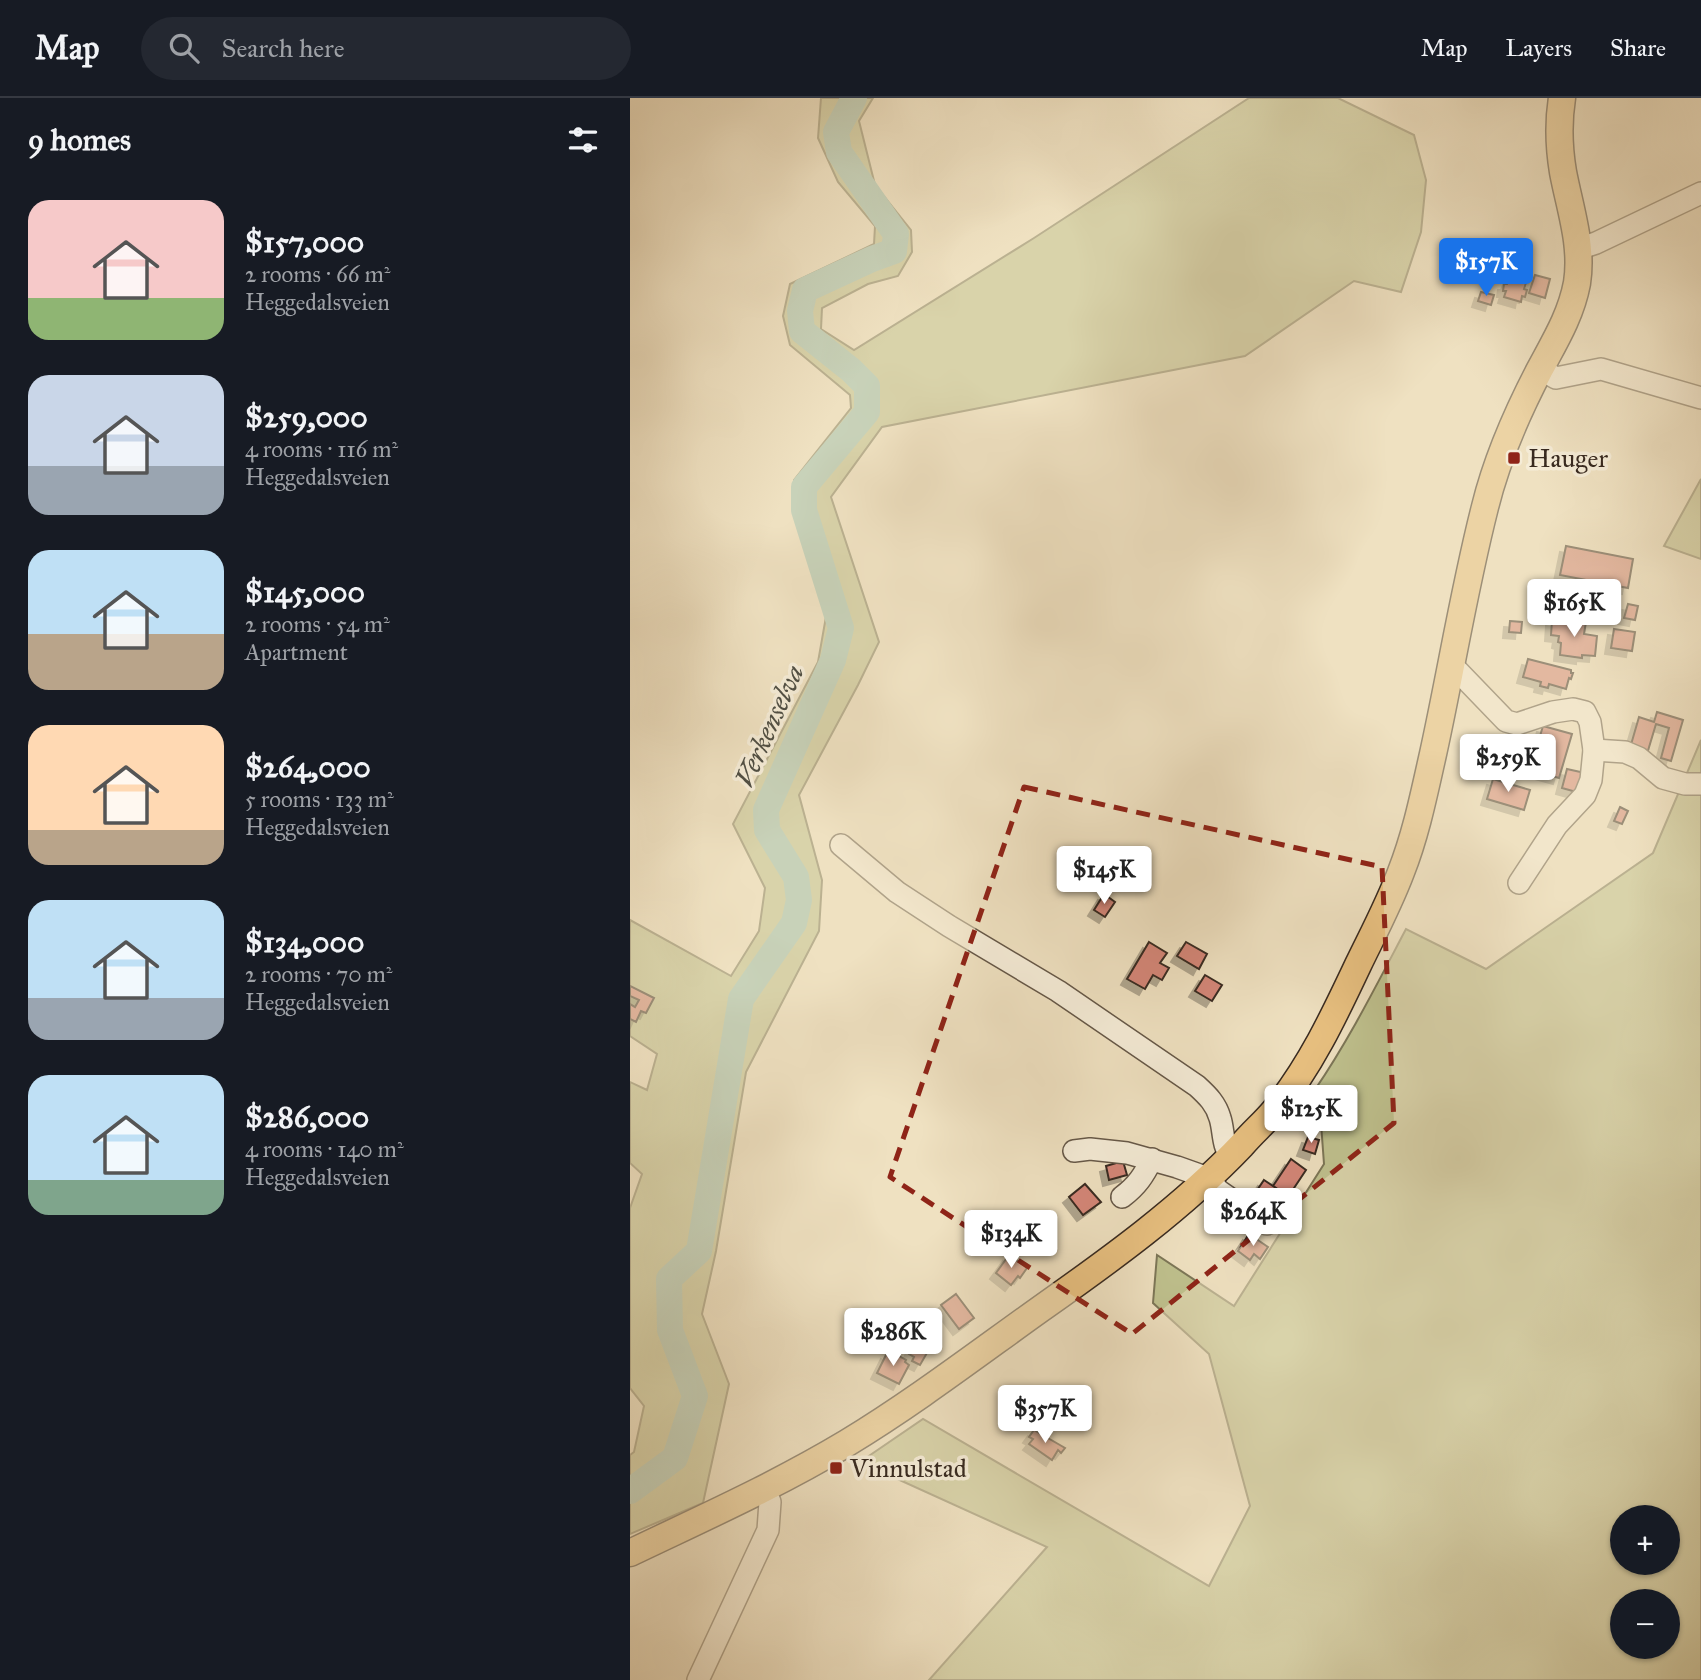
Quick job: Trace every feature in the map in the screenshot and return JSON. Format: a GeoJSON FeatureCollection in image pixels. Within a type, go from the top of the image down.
{"type":"FeatureCollection","features":[{"type":"Feature","properties":{"kind":"main road"},"geometry":{"type":"LineString","coordinates":[[631,1552],[765,1489],[844,1444],[907,1404],[1066,1292],[1128,1246],[1209,1178],[1273,1112],[1297,1080],[1350,983],[1402,870],[1422,802],[1475,544],[1491,481],[1503,447],[1571,308],[1576,286],[1578,249],[1559,140],[1562,98]]}},
{"type":"Feature","properties":{"kind":"street"},"geometry":{"type":"LineString","coordinates":[[1578,249],[1701,193]]}},
{"type":"Feature","properties":{"kind":"street"},"geometry":{"type":"LineString","coordinates":[[1540,369],[1556,378],[1601,369],[1701,398]]}},
{"type":"Feature","properties":{"kind":"street"},"geometry":{"type":"LineString","coordinates":[[1452,665],[1506,721],[1517,724],[1553,712],[1573,709],[1585,712],[1590,722],[1594,750],[1591,780],[1586,795],[1556,825],[1519,883]]}},
{"type":"Feature","properties":{"kind":"street"},"geometry":{"type":"LineString","coordinates":[[1594,750],[1625,752],[1639,758],[1663,778],[1685,784],[1701,784]]}},
{"type":"Feature","properties":{"kind":"street"},"geometry":{"type":"LineString","coordinates":[[841,845],[897,892],[948,926],[1058,991],[1197,1086],[1212,1100],[1217,1109],[1226,1151],[1231,1156]]}},
{"type":"Feature","properties":{"kind":"street"},"geometry":{"type":"LineString","coordinates":[[1074,1151],[1107,1150],[1127,1153],[1209,1178],[1219,1191],[1267,1224]]}},
{"type":"Feature","properties":{"kind":"street"},"geometry":{"type":"LineString","coordinates":[[1122,1197],[1143,1177],[1152,1159]]}},
{"type":"Feature","properties":{"kind":"street"},"geometry":{"type":"LineString","coordinates":[[698,1680],[768,1530],[771,1510],[765,1489]]}},
{"type":"Feature","properties":{"kind":"highlighted area"},"geometry":{"type":"Polygon","coordinates":[[[1024,787],[1382,867],[1394,1123],[1132,1334],[890,1177],[1024,787]]]}},
{"type":"Feature","properties":{"kind":"green space"},"geometry":{"type":"Polygon","coordinates":[[[821,98],[873,98],[859,121],[875,185],[911,230],[912,252],[898,276],[868,284],[822,308],[821,329],[854,350],[1034,238],[1249,98],[1338,98],[1414,135],[1426,180],[1421,232],[1401,292],[1354,281],[1245,356],[882,427],[831,497],[879,642],[799,795],[822,880],[819,931],[746,1072],[716,1251],[702,1314],[729,1384],[703,1503],[630,1534],[630,1455],[634,1452],[644,1406],[630,1388],[630,1208],[642,1174],[630,1163],[630,1082],[647,1090],[657,1054],[630,1036],[630,920],[731,976],[759,931],[765,888],[733,824],[818,662],[827,611],[793,508],[794,480],[851,408],[850,395],[790,345],[783,316],[790,284],[874,244],[875,226],[838,182],[818,138],[821,98]]]}},
{"type":"Feature","properties":{"kind":"green space"},"geometry":{"type":"Polygon","coordinates":[[[1701,479],[1701,559],[1664,546],[1701,479]]]}},
{"type":"Feature","properties":{"kind":"green space"},"geometry":{"type":"Polygon","coordinates":[[[1701,740],[1701,1680],[929,1680],[1047,1547],[860,1462],[923,1419],[1209,1586],[1250,1506],[1209,1354],[1153,1303],[1157,1255],[1234,1306],[1324,1164],[1319,1096],[1314,1091],[1351,1032],[1406,929],[1486,969],[1653,853],[1701,740]]]}},
{"type":"Feature","properties":{"kind":"building"},"geometry":{"type":"Polygon","coordinates":[[[1535,275],[1550,279],[1545,298],[1529,293],[1535,275]]]}},
{"type":"Feature","properties":{"kind":"building"},"geometry":{"type":"Polygon","coordinates":[[[1509,279],[1526,283],[1524,289],[1527,290],[1521,302],[1504,297],[1504,284],[1507,284],[1509,279]]]}},
{"type":"Feature","properties":{"kind":"building"},"geometry":{"type":"Polygon","coordinates":[[[1481,292],[1494,295],[1491,305],[1478,301],[1481,292]]]}},
{"type":"Feature","properties":{"kind":"building"},"geometry":{"type":"Polygon","coordinates":[[[1566,546],[1633,559],[1628,588],[1560,575],[1566,546]]]}},
{"type":"Feature","properties":{"kind":"building"},"geometry":{"type":"Polygon","coordinates":[[[1628,604],[1638,606],[1635,620],[1624,618],[1628,604]]]}},
{"type":"Feature","properties":{"kind":"building"},"geometry":{"type":"Polygon","coordinates":[[[1552,620],[1577,624],[1577,621],[1586,622],[1584,634],[1597,636],[1595,656],[1582,655],[1582,658],[1560,655],[1559,636],[1551,635],[1552,620]]]}},
{"type":"Feature","properties":{"kind":"building"},"geometry":{"type":"Polygon","coordinates":[[[1510,621],[1522,622],[1521,633],[1509,632],[1510,621]]]}},
{"type":"Feature","properties":{"kind":"building"},"geometry":{"type":"Polygon","coordinates":[[[1614,629],[1635,632],[1632,651],[1611,648],[1614,629]]]}},
{"type":"Feature","properties":{"kind":"building"},"geometry":{"type":"Polygon","coordinates":[[[1528,659],[1571,670],[1573,673],[1566,689],[1549,684],[1548,688],[1540,686],[1541,682],[1523,677],[1528,659]]]}},
{"type":"Feature","properties":{"kind":"building"},"geometry":{"type":"Polygon","coordinates":[[[1657,712],[1683,720],[1671,761],[1661,758],[1669,728],[1656,724],[1647,754],[1630,748],[1639,717],[1654,722],[1657,712]]]}},
{"type":"Feature","properties":{"kind":"building"},"geometry":{"type":"Polygon","coordinates":[[[1543,726],[1572,734],[1559,778],[1530,770],[1543,726]]]}},
{"type":"Feature","properties":{"kind":"building"},"geometry":{"type":"Polygon","coordinates":[[[1567,769],[1585,773],[1580,793],[1562,788],[1567,769]]]}},
{"type":"Feature","properties":{"kind":"building"},"geometry":{"type":"Polygon","coordinates":[[[1493,779],[1530,790],[1524,810],[1487,799],[1493,779]]]}},
{"type":"Feature","properties":{"kind":"building"},"geometry":{"type":"Polygon","coordinates":[[[1620,807],[1628,811],[1622,824],[1614,821],[1620,807]]]}},
{"type":"Feature","properties":{"kind":"building"},"geometry":{"type":"Polygon","coordinates":[[[1104,894],[1115,902],[1105,917],[1094,910],[1104,894]]]}},
{"type":"Feature","properties":{"kind":"building"},"geometry":{"type":"Polygon","coordinates":[[[1149,942],[1167,953],[1160,963],[1169,968],[1162,980],[1153,975],[1145,989],[1127,979],[1149,942]]]}},
{"type":"Feature","properties":{"kind":"building"},"geometry":{"type":"Polygon","coordinates":[[[1186,942],[1207,954],[1199,969],[1177,956],[1186,942]]]}},
{"type":"Feature","properties":{"kind":"building"},"geometry":{"type":"Polygon","coordinates":[[[1205,975],[1222,985],[1212,1001],[1195,991],[1205,975]]]}},
{"type":"Feature","properties":{"kind":"building"},"geometry":{"type":"Polygon","coordinates":[[[630,986],[654,998],[646,1013],[641,1011],[636,1022],[630,1019],[630,1004],[635,1007],[639,1000],[630,996],[630,986]]]}},
{"type":"Feature","properties":{"kind":"building"},"geometry":{"type":"Polygon","coordinates":[[[1308,1137],[1319,1140],[1315,1154],[1303,1150],[1308,1137]]]}},
{"type":"Feature","properties":{"kind":"building"},"geometry":{"type":"Polygon","coordinates":[[[1291,1159],[1306,1170],[1286,1196],[1273,1186],[1291,1159]]]}},
{"type":"Feature","properties":{"kind":"building"},"geometry":{"type":"Polygon","coordinates":[[[1123,1161],[1127,1175],[1109,1180],[1106,1166],[1123,1161]]]}},
{"type":"Feature","properties":{"kind":"building"},"geometry":{"type":"Polygon","coordinates":[[[1264,1180],[1282,1192],[1264,1217],[1247,1205],[1264,1180]]]}},
{"type":"Feature","properties":{"kind":"building"},"geometry":{"type":"Polygon","coordinates":[[[1085,1184],[1101,1202],[1083,1215],[1069,1197],[1085,1184]]]}},
{"type":"Feature","properties":{"kind":"building"},"geometry":{"type":"Polygon","coordinates":[[[1017,1214],[1043,1233],[1034,1245],[1025,1238],[1018,1247],[1000,1234],[1017,1214]]]}},
{"type":"Feature","properties":{"kind":"building"},"geometry":{"type":"Polygon","coordinates":[[[1249,1234],[1268,1247],[1260,1259],[1254,1254],[1250,1260],[1238,1251],[1249,1234]]]}},
{"type":"Feature","properties":{"kind":"building"},"geometry":{"type":"Polygon","coordinates":[[[1009,1255],[1027,1268],[1011,1285],[996,1273],[1009,1255]]]}},
{"type":"Feature","properties":{"kind":"building"},"geometry":{"type":"Polygon","coordinates":[[[956,1294],[974,1318],[959,1329],[941,1305],[956,1294]]]}},
{"type":"Feature","properties":{"kind":"building"},"geometry":{"type":"Polygon","coordinates":[[[915,1341],[931,1346],[920,1365],[912,1361],[914,1357],[909,1354],[915,1341]]]}},
{"type":"Feature","properties":{"kind":"building"},"geometry":{"type":"Polygon","coordinates":[[[887,1353],[896,1358],[897,1355],[909,1365],[899,1384],[877,1373],[887,1353]]]}},
{"type":"Feature","properties":{"kind":"building"},"geometry":{"type":"Polygon","coordinates":[[[1018,1391],[1023,1395],[1030,1395],[1028,1397],[1034,1401],[1023,1420],[1007,1410],[1012,1394],[1015,1396],[1018,1391]]]}},
{"type":"Feature","properties":{"kind":"building"},"geometry":{"type":"Polygon","coordinates":[[[1034,1430],[1065,1448],[1061,1453],[1058,1450],[1052,1460],[1029,1444],[1033,1439],[1029,1437],[1034,1430]]]}},
{"type":"Feature","properties":{"kind":"waterway","name":"Verkenselva"},"geometry":{"type":"LineString","coordinates":[[630,1491],[675,1458],[695,1396],[670,1330],[669,1279],[699,1251],[741,999],[794,923],[799,900],[796,877],[767,830],[766,810],[833,660],[841,628],[804,510],[804,487],[867,412],[867,386],[802,331],[800,311],[805,290],[894,251],[896,234],[839,152],[836,132],[854,98]]}},
{"type":"Feature","properties":{"kind":"place","name":"Hauger"},"geometry":{"type":"Point","coordinates":[1514,458]}},
{"type":"Feature","properties":{"kind":"place","name":"Vinnulstad"},"geometry":{"type":"Point","coordinates":[836,1468]}}]}
